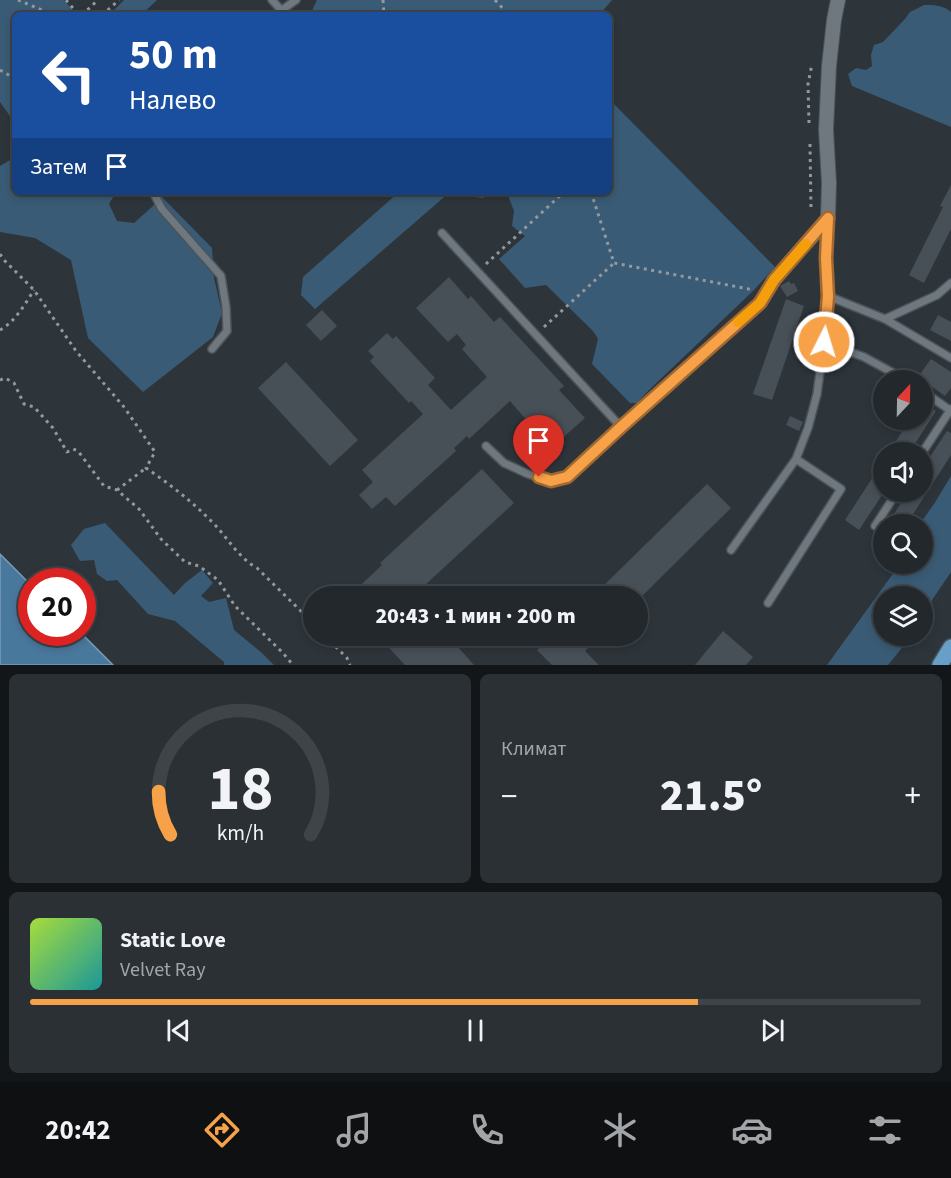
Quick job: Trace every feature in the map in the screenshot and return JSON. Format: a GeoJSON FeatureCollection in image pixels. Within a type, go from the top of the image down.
{"type":"FeatureCollection","features":[{"type":"Feature","properties":{"kind":"main road"},"geometry":{"type":"LineString","coordinates":[[940,665],[951,647]]}},
{"type":"Feature","properties":{"kind":"street"},"geometry":{"type":"LineString","coordinates":[[828,218],[826,130],[829,66],[838,0]]}},
{"type":"Feature","properties":{"kind":"lane"},"geometry":{"type":"LineString","coordinates":[[272,0],[278,12],[296,0]]}},
{"type":"Feature","properties":{"kind":"lane"},"geometry":{"type":"LineString","coordinates":[[155,195],[162,208],[221,276],[227,331],[212,349]]}},
{"type":"Feature","properties":{"kind":"lane"},"geometry":{"type":"LineString","coordinates":[[486,446],[504,463],[528,474],[551,481],[567,477],[760,303],[774,280],[828,218]]}},
{"type":"Feature","properties":{"kind":"lane"},"geometry":{"type":"LineString","coordinates":[[731,550],[796,459],[808,428],[817,394],[824,342],[828,296],[826,258],[828,218]]}},
{"type":"Feature","properties":{"kind":"lane"},"geometry":{"type":"LineString","coordinates":[[442,233],[621,427]]}},
{"type":"Feature","properties":{"kind":"lane"},"geometry":{"type":"LineString","coordinates":[[885,319],[937,295],[951,283]]}},
{"type":"Feature","properties":{"kind":"lane"},"geometry":{"type":"LineString","coordinates":[[828,296],[885,319],[951,358]]}},
{"type":"Feature","properties":{"kind":"lane"},"geometry":{"type":"LineString","coordinates":[[824,342],[864,357],[888,370]]}},
{"type":"Feature","properties":{"kind":"lane"},"geometry":{"type":"LineString","coordinates":[[929,442],[950,410],[933,398]]}},
{"type":"Feature","properties":{"kind":"lane"},"geometry":{"type":"LineString","coordinates":[[768,603],[841,489],[796,459]]}},
{"type":"Feature","properties":{"kind":"path"},"geometry":{"type":"LineString","coordinates":[[18,0],[47,12]]}},
{"type":"Feature","properties":{"kind":"path"},"geometry":{"type":"LineString","coordinates":[[66,0],[78,12]]}},
{"type":"Feature","properties":{"kind":"path"},"geometry":{"type":"LineString","coordinates":[[84,12],[98,0]]}},
{"type":"Feature","properties":{"kind":"path"},"geometry":{"type":"LineString","coordinates":[[105,12],[119,0]]}},
{"type":"Feature","properties":{"kind":"path"},"geometry":{"type":"LineString","coordinates":[[495,0],[506,12]]}},
{"type":"Feature","properties":{"kind":"path"},"geometry":{"type":"LineString","coordinates":[[478,272],[561,195]]}},
{"type":"Feature","properties":{"kind":"path"},"geometry":{"type":"LineString","coordinates":[[592,195],[614,263]]}},
{"type":"Feature","properties":{"kind":"path"},"geometry":{"type":"LineString","coordinates":[[0,254],[34,290],[76,351],[124,407],[155,452],[146,468],[117,490]]}},
{"type":"Feature","properties":{"kind":"path"},"geometry":{"type":"LineString","coordinates":[[614,263],[766,292]]}},
{"type":"Feature","properties":{"kind":"path"},"geometry":{"type":"LineString","coordinates":[[536,334],[614,263]]}},
{"type":"Feature","properties":{"kind":"path"},"geometry":{"type":"LineString","coordinates":[[0,330],[7,326],[34,290]]}},
{"type":"Feature","properties":{"kind":"path"},"geometry":{"type":"LineString","coordinates":[[0,380],[5,378],[14,383],[24,404],[33,407],[53,428],[67,452],[73,448],[78,451],[104,486],[117,490],[139,509],[161,539],[185,562],[199,566],[218,580],[235,606],[292,665]]}},
{"type":"Feature","properties":{"kind":"path"},"geometry":{"type":"LineString","coordinates":[[146,468],[172,485],[214,525],[246,562],[257,568],[303,613]]}},
{"type":"Feature","properties":{"kind":"path"},"geometry":{"type":"LineString","coordinates":[[335,646],[348,658],[350,665]]}},
{"type":"Feature","properties":{"kind":"shaded area"},"geometry":{"type":"Polygon","coordinates":[[[0,0],[64,0],[74,12],[12,12],[12,119],[0,102],[0,0]]]}},
{"type":"Feature","properties":{"kind":"shaded area"},"geometry":{"type":"Polygon","coordinates":[[[124,0],[157,0],[144,12],[112,12],[124,0]]]}},
{"type":"Feature","properties":{"kind":"shaded area"},"geometry":{"type":"Polygon","coordinates":[[[317,0],[612,0],[602,12],[311,12],[317,0]]]}},
{"type":"Feature","properties":{"kind":"shaded area"},"geometry":{"type":"Polygon","coordinates":[[[924,5],[935,5],[951,12],[951,127],[852,86],[848,74],[856,68],[866,70],[872,66],[871,55],[874,45],[883,42],[910,12],[924,5]]]}},
{"type":"Feature","properties":{"kind":"shaded area"},"geometry":{"type":"Polygon","coordinates":[[[612,102],[775,267],[637,403],[630,403],[592,364],[598,339],[593,331],[546,285],[525,288],[499,259],[525,236],[512,226],[514,211],[508,195],[612,195],[612,102]]]}},
{"type":"Feature","properties":{"kind":"shaded area"},"geometry":{"type":"Polygon","coordinates":[[[12,159],[12,195],[114,195],[109,204],[117,221],[134,223],[153,206],[160,195],[212,248],[214,278],[222,313],[213,337],[143,392],[88,338],[71,260],[35,238],[0,232],[0,166],[12,159]]]}},
{"type":"Feature","properties":{"kind":"shaded area"},"geometry":{"type":"Polygon","coordinates":[[[396,195],[447,195],[315,309],[301,295],[303,277],[396,195]]]}},
{"type":"Feature","properties":{"kind":"shaded area"},"geometry":{"type":"Polygon","coordinates":[[[472,195],[488,195],[483,198],[472,195]]]}},
{"type":"Feature","properties":{"kind":"shaded area"},"geometry":{"type":"Polygon","coordinates":[[[951,476],[951,572],[933,599],[933,586],[884,586],[893,574],[933,574],[933,514],[927,514],[951,476]]]}},
{"type":"Feature","properties":{"kind":"shaded area"},"geometry":{"type":"Polygon","coordinates":[[[105,523],[174,595],[202,570],[213,583],[201,596],[209,602],[226,598],[234,630],[274,665],[224,665],[224,662],[175,621],[148,614],[117,580],[107,581],[97,574],[94,560],[80,561],[71,545],[84,529],[105,523]]]}},
{"type":"Feature","properties":{"kind":"shaded area"},"geometry":{"type":"Polygon","coordinates":[[[0,554],[18,572],[18,646],[94,646],[113,665],[0,665],[0,554]]]}},
{"type":"Feature","properties":{"kind":"shaded area"},"geometry":{"type":"Polygon","coordinates":[[[873,601],[873,646],[902,646],[901,649],[888,665],[827,665],[873,601]]]}},
{"type":"Feature","properties":{"kind":"building"},"geometry":{"type":"Polygon","coordinates":[[[951,185],[951,229],[924,283],[909,275],[943,207],[940,206],[951,185]]]}},
{"type":"Feature","properties":{"kind":"building"},"geometry":{"type":"Polygon","coordinates":[[[449,277],[468,299],[471,296],[494,322],[500,317],[564,386],[559,390],[585,418],[558,442],[535,418],[529,423],[510,401],[469,439],[467,436],[454,448],[456,451],[395,506],[386,497],[372,509],[359,495],[373,482],[362,470],[423,414],[411,401],[409,403],[370,361],[374,357],[368,351],[387,333],[393,339],[396,336],[435,378],[428,385],[451,410],[487,377],[462,349],[466,345],[457,334],[448,342],[416,308],[449,277]]]}},
{"type":"Feature","properties":{"kind":"building"},"geometry":{"type":"Polygon","coordinates":[[[789,281],[791,284],[794,283],[798,291],[787,297],[780,286],[789,281]]]}},
{"type":"Feature","properties":{"kind":"building"},"geometry":{"type":"Polygon","coordinates":[[[786,299],[804,306],[772,400],[753,394],[786,299]]]}},
{"type":"Feature","properties":{"kind":"building"},"geometry":{"type":"Polygon","coordinates":[[[322,310],[337,326],[321,341],[306,325],[322,310]]]}},
{"type":"Feature","properties":{"kind":"building"},"geometry":{"type":"Polygon","coordinates":[[[938,315],[951,322],[951,341],[930,330],[938,315]]]}},
{"type":"Feature","properties":{"kind":"building"},"geometry":{"type":"Polygon","coordinates":[[[931,359],[951,372],[951,388],[945,396],[933,388],[933,370],[923,370],[931,359]]]}},
{"type":"Feature","properties":{"kind":"building"},"geometry":{"type":"Polygon","coordinates":[[[286,362],[358,440],[330,466],[258,388],[286,362]]]}},
{"type":"Feature","properties":{"kind":"building"},"geometry":{"type":"Polygon","coordinates":[[[790,416],[803,422],[799,431],[786,425],[790,416]]]}},
{"type":"Feature","properties":{"kind":"building"},"geometry":{"type":"Polygon","coordinates":[[[903,430],[924,430],[916,442],[895,442],[903,430]]]}},
{"type":"Feature","properties":{"kind":"building"},"geometry":{"type":"Polygon","coordinates":[[[947,431],[951,433],[951,455],[933,483],[933,452],[947,431]]]}},
{"type":"Feature","properties":{"kind":"building"},"geometry":{"type":"Polygon","coordinates":[[[482,469],[514,503],[424,586],[360,586],[382,565],[380,563],[482,469]]]}},
{"type":"Feature","properties":{"kind":"building"},"geometry":{"type":"Polygon","coordinates":[[[873,477],[873,502],[877,502],[859,530],[845,520],[873,477]]]}},
{"type":"Feature","properties":{"kind":"building"},"geometry":{"type":"Polygon","coordinates":[[[707,484],[731,508],[648,590],[648,586],[603,586],[707,484]]]}},
{"type":"Feature","properties":{"kind":"building"},"geometry":{"type":"Polygon","coordinates":[[[902,502],[921,502],[913,514],[894,514],[902,502]]]}},
{"type":"Feature","properties":{"kind":"building"},"geometry":{"type":"Polygon","coordinates":[[[723,631],[753,657],[746,665],[695,665],[723,631]]]}},
{"type":"Feature","properties":{"kind":"building"},"geometry":{"type":"Polygon","coordinates":[[[387,646],[457,646],[474,665],[405,665],[387,646]]]}},
{"type":"Feature","properties":{"kind":"building"},"geometry":{"type":"Polygon","coordinates":[[[541,646],[590,646],[585,651],[599,665],[552,665],[537,650],[541,646]]]}},
{"type":"Feature","properties":{"kind":"slow traffic"},"geometry":{"type":"LineString","coordinates":[[738,322],[760,303],[774,280],[806,244]]}},
{"type":"Feature","properties":{"kind":"route"},"geometry":{"type":"LineString","coordinates":[[539,477],[551,481],[567,477],[760,303],[774,280],[828,218],[826,258],[828,296],[824,342]]}}]}
